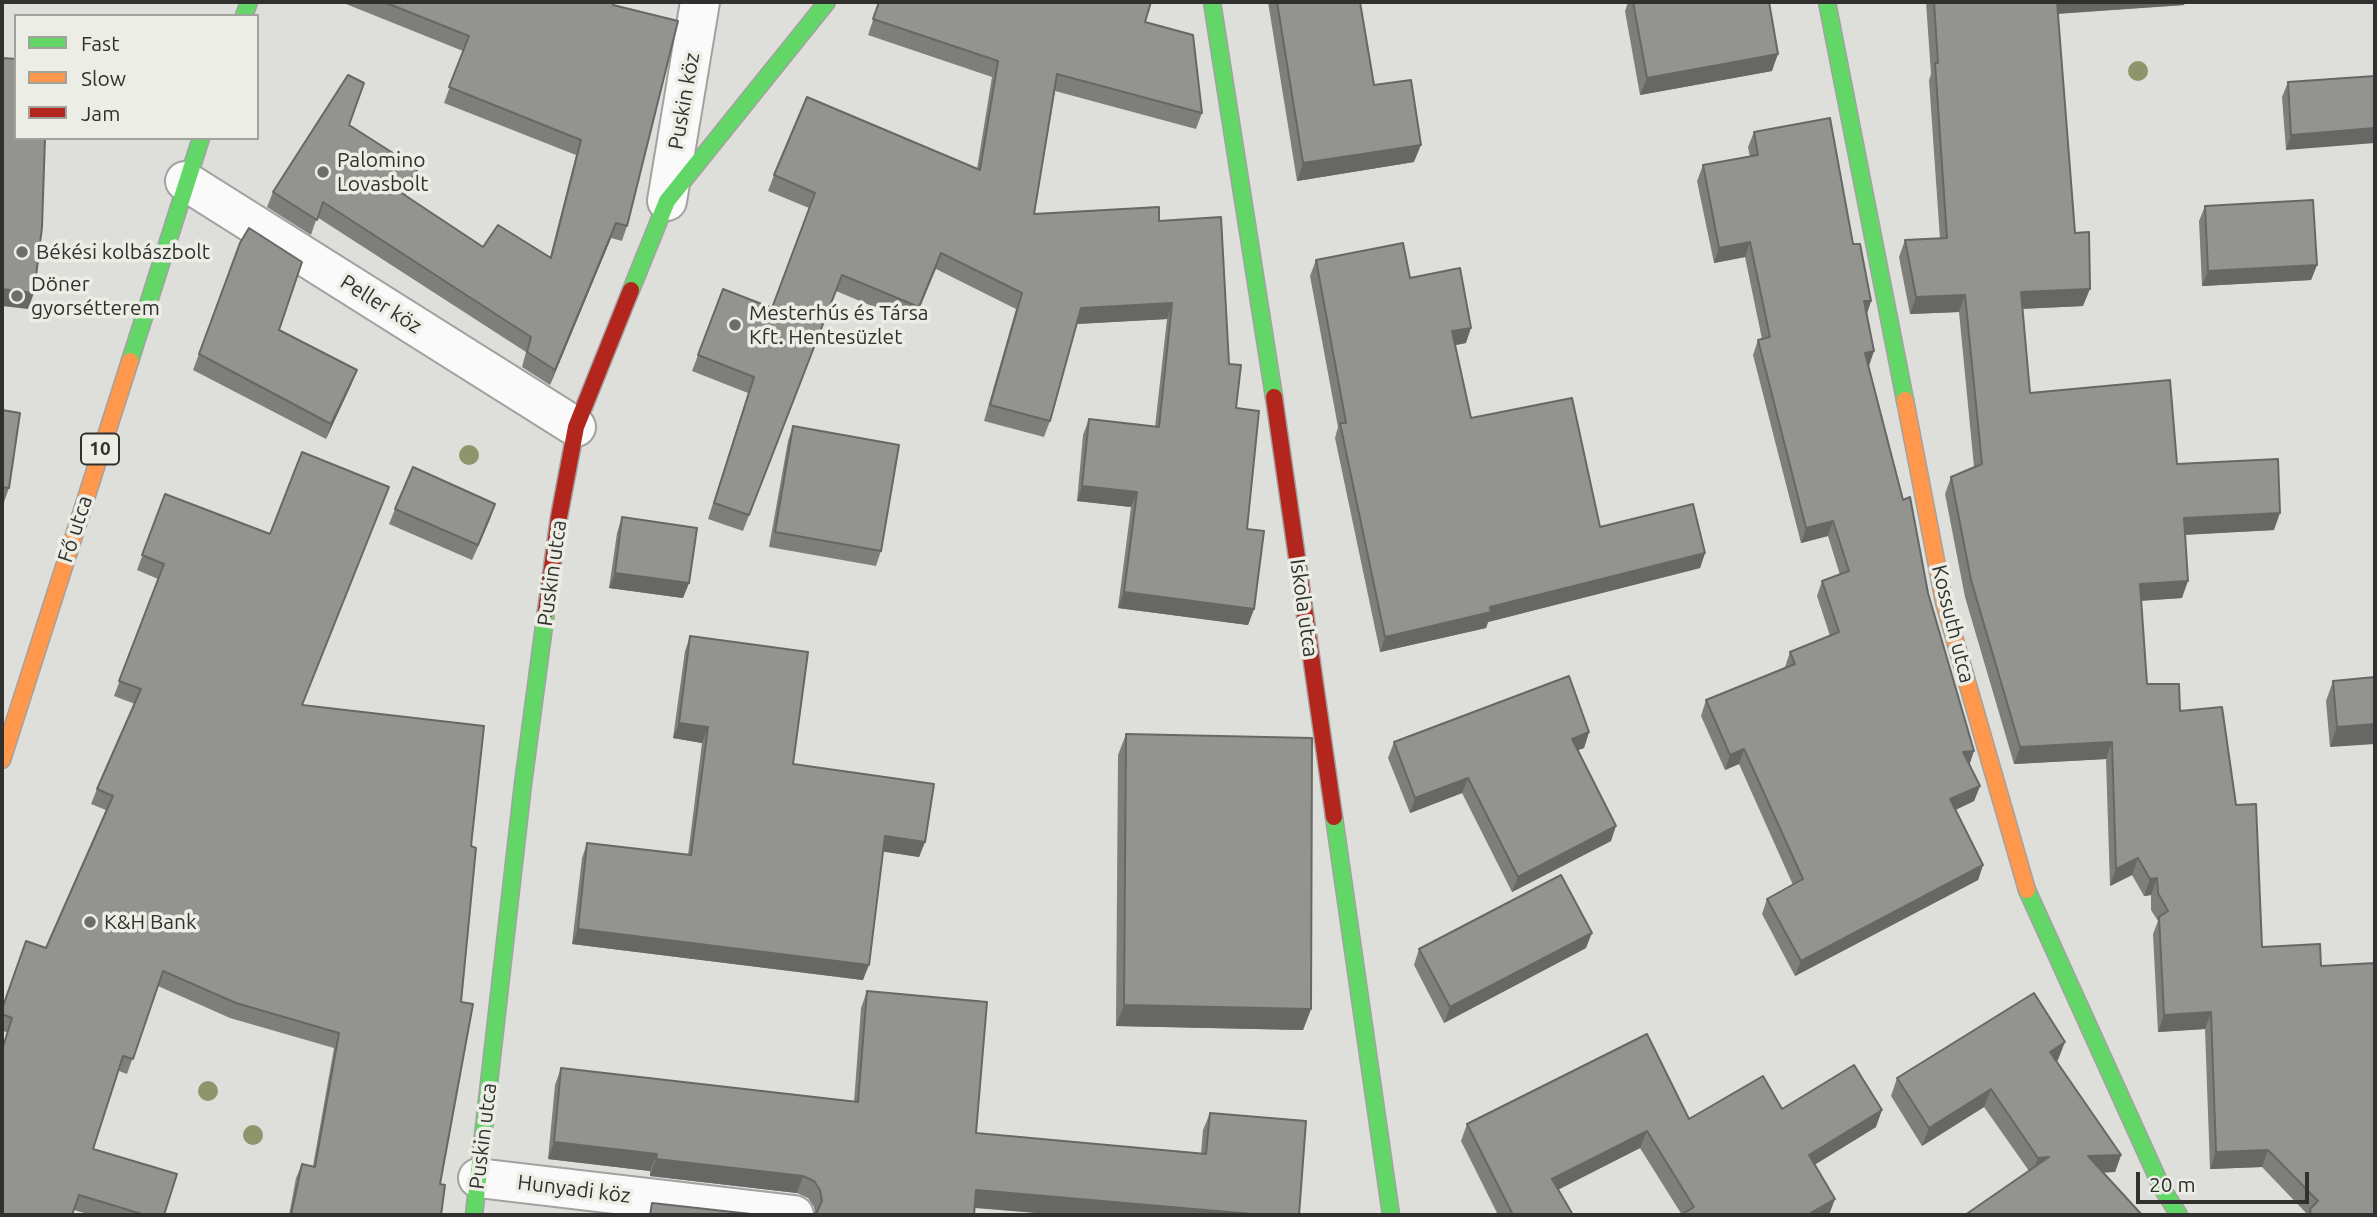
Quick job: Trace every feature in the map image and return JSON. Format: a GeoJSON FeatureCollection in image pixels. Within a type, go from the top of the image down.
{"type":"FeatureCollection","features":[{"type":"Feature","properties":{"kind":"street","name":"Puskin köz"},"geometry":{"type":"LineString","coordinates":[[667,201],[700,2]]}},
{"type":"Feature","properties":{"kind":"street","name":"Puskin utca"},"geometry":{"type":"LineString","coordinates":[[474,1215],[523,784],[559,517],[576,428],[667,201],[827,2]]}},
{"type":"Feature","properties":{"kind":"street","name":"Iskola utca"},"geometry":{"type":"LineString","coordinates":[[1212,2],[1279,431],[1391,1215]]}},
{"type":"Feature","properties":{"kind":"street","name":"Kossuth utca"},"geometry":{"type":"LineString","coordinates":[[1827,2],[1944,602],[2013,842],[2029,896],[2162,1188],[2179,1215]]}},
{"type":"Feature","properties":{"kind":"street","name":"Fő utca"},"geometry":{"type":"LineString","coordinates":[[2,760],[200,140]]}},
{"type":"Feature","properties":{"kind":"street","name":"Peller köz"},"geometry":{"type":"LineString","coordinates":[[186,181],[576,428]]}},
{"type":"Feature","properties":{"kind":"street","name":"Hunyadi köz"},"geometry":{"type":"LineString","coordinates":[[478,1178],[794,1215]]}},
{"type":"Feature","properties":{"kind":"building"},"geometry":{"type":"Polygon","coordinates":[[[384,2],[614,2],[613,5],[678,21],[627,226],[616,223],[555,370],[527,352],[531,337],[323,202],[317,220],[273,192],[348,75],[364,83],[349,125],[418,169],[403,194],[483,247],[498,225],[551,258],[581,140],[449,87],[469,36],[384,2]]]}},
{"type":"Feature","properties":{"kind":"building"},"geometry":{"type":"Polygon","coordinates":[[[879,2],[1151,2],[1145,22],[1193,35],[1202,113],[1057,74],[1034,214],[1159,207],[1159,221],[1221,217],[1229,364],[1241,365],[1236,408],[1259,411],[1247,529],[1264,531],[1254,609],[1124,592],[1137,492],[1082,486],[1089,419],[1159,427],[1172,303],[1081,308],[1050,421],[990,405],[1022,293],[941,253],[919,307],[842,275],[749,515],[714,503],[754,377],[698,355],[723,289],[772,308],[815,193],[774,175],[807,97],[980,170],[998,61],[873,19],[879,2]]]}},
{"type":"Feature","properties":{"kind":"building"},"geometry":{"type":"Polygon","coordinates":[[[1277,2],[1360,2],[1374,85],[1411,80],[1421,145],[1303,163],[1277,2]]]}},
{"type":"Feature","properties":{"kind":"building"},"geometry":{"type":"Polygon","coordinates":[[[1633,2],[1769,2],[1778,54],[1647,78],[1633,2]]]}},
{"type":"Feature","properties":{"kind":"building"},"geometry":{"type":"Polygon","coordinates":[[[1934,2],[2057,2],[2075,233],[2089,232],[2090,289],[2021,292],[2030,393],[2170,380],[2177,464],[2278,459],[2280,513],[2184,518],[2188,581],[2140,584],[2147,684],[2179,684],[2180,711],[2222,707],[2236,805],[2256,804],[2262,947],[2320,944],[2321,966],[2375,963],[2375,1215],[2311,1215],[2310,1209],[2318,1201],[2268,1150],[2216,1152],[2211,1012],[2164,1015],[2159,917],[2168,911],[2158,893],[2157,878],[2150,879],[2138,858],[2116,869],[2112,742],[2020,747],[1971,580],[1951,477],[1982,464],[1965,295],[1916,297],[1905,240],[1947,238],[1935,63],[1938,63],[1934,2]]]}},
{"type":"Feature","properties":{"kind":"building"},"geometry":{"type":"Polygon","coordinates":[[[2,58],[14,59],[14,140],[45,140],[42,227],[34,293],[2,289],[2,58]]]}},
{"type":"Feature","properties":{"kind":"building"},"geometry":{"type":"Polygon","coordinates":[[[2375,76],[2375,128],[2291,135],[2288,82],[2375,76]]]}},
{"type":"Feature","properties":{"kind":"building"},"geometry":{"type":"Polygon","coordinates":[[[1830,118],[1853,244],[1860,244],[1871,301],[1864,301],[1874,351],[1865,353],[1903,500],[1910,497],[1928,593],[1974,751],[1963,752],[1980,786],[1950,799],[1983,865],[1801,961],[1767,899],[1803,879],[1744,749],[1730,755],[1706,700],[1795,664],[1790,652],[1839,632],[1822,581],[1849,571],[1833,521],[1806,528],[1758,340],[1770,337],[1750,242],[1719,248],[1703,165],[1758,155],[1754,132],[1830,118]]]}},
{"type":"Feature","properties":{"kind":"building"},"geometry":{"type":"Polygon","coordinates":[[[2313,200],[2317,265],[2208,271],[2205,206],[2313,200]]]}},
{"type":"Feature","properties":{"kind":"building"},"geometry":{"type":"Polygon","coordinates":[[[249,228],[302,262],[279,330],[357,370],[331,424],[199,354],[240,243],[249,228]]]}},
{"type":"Feature","properties":{"kind":"building"},"geometry":{"type":"Polygon","coordinates":[[[1403,243],[1410,278],[1460,268],[1471,328],[1452,331],[1471,418],[1572,398],[1600,527],[1693,504],[1705,553],[1490,607],[1491,612],[1385,637],[1340,423],[1346,423],[1316,260],[1403,243]]]}},
{"type":"Feature","properties":{"kind":"building"},"geometry":{"type":"Polygon","coordinates":[[[2,410],[20,413],[9,488],[2,487],[2,410]]]}},
{"type":"Feature","properties":{"kind":"building"},"geometry":{"type":"Polygon","coordinates":[[[793,426],[899,445],[881,551],[775,532],[793,426]]]}},
{"type":"Feature","properties":{"kind":"building"},"geometry":{"type":"Polygon","coordinates":[[[302,452],[389,487],[302,705],[484,726],[471,846],[476,848],[461,1002],[473,1004],[440,1184],[445,1185],[441,1215],[291,1215],[302,1164],[315,1167],[339,1033],[236,1003],[163,971],[133,1059],[123,1056],[93,1149],[177,1174],[164,1215],[145,1215],[79,1195],[72,1215],[2,1215],[2,1050],[12,1018],[2,1014],[2,1009],[26,941],[46,948],[113,796],[97,789],[141,689],[119,681],[164,564],[142,555],[165,494],[270,534],[302,452]]]}},
{"type":"Feature","properties":{"kind":"building"},"geometry":{"type":"Polygon","coordinates":[[[413,467],[495,504],[478,545],[395,509],[413,467]]]}},
{"type":"Feature","properties":{"kind":"building"},"geometry":{"type":"Polygon","coordinates":[[[622,517],[697,528],[689,583],[615,573],[622,517]]]}},
{"type":"Feature","properties":{"kind":"building"},"geometry":{"type":"Polygon","coordinates":[[[690,636],[808,652],[793,764],[934,784],[925,842],[885,836],[869,965],[578,929],[587,843],[691,855],[708,727],[679,723],[690,636]]]}},
{"type":"Feature","properties":{"kind":"building"},"geometry":{"type":"Polygon","coordinates":[[[1569,676],[1589,732],[1572,739],[1616,826],[1518,877],[1468,778],[1415,798],[1394,742],[1569,676]]]}},
{"type":"Feature","properties":{"kind":"building"},"geometry":{"type":"Polygon","coordinates":[[[2375,677],[2375,724],[2337,727],[2333,681],[2375,677]]]}},
{"type":"Feature","properties":{"kind":"building"},"geometry":{"type":"Polygon","coordinates":[[[1126,734],[1312,738],[1311,1009],[1124,1005],[1126,734]]]}},
{"type":"Feature","properties":{"kind":"building"},"geometry":{"type":"Polygon","coordinates":[[[1561,875],[1592,933],[1450,1007],[1419,949],[1561,875]]]}},
{"type":"Feature","properties":{"kind":"building"},"geometry":{"type":"Polygon","coordinates":[[[867,991],[987,1002],[976,1133],[1206,1154],[1210,1113],[1306,1121],[1299,1215],[1263,1215],[976,1190],[974,1215],[812,1215],[817,1212],[822,1201],[820,1190],[814,1181],[803,1176],[656,1159],[657,1154],[554,1142],[561,1068],[858,1102],[867,991]]]}},
{"type":"Feature","properties":{"kind":"building"},"geometry":{"type":"Polygon","coordinates":[[[2034,993],[2065,1042],[2050,1052],[2121,1155],[2088,1156],[2142,1215],[1965,1215],[2049,1157],[2038,1158],[1991,1089],[1929,1128],[1897,1078],[2034,993]]]}},
{"type":"Feature","properties":{"kind":"building"},"geometry":{"type":"Polygon","coordinates":[[[1647,1034],[1689,1119],[1763,1076],[1782,1109],[1854,1065],[1882,1110],[1809,1155],[1835,1199],[1807,1215],[1681,1215],[1694,1207],[1647,1131],[1552,1179],[1573,1215],[1513,1215],[1467,1124],[1647,1034]]]}},
{"type":"Feature","properties":{"kind":"building"},"geometry":{"type":"Polygon","coordinates":[[[652,1203],[760,1215],[650,1215],[652,1203]]]}},
{"type":"Feature","properties":{"kind":"traffic: fast"},"geometry":{"type":"LineString","coordinates":[[245,14],[249,2]]}},
{"type":"Feature","properties":{"kind":"traffic: fast"},"geometry":{"type":"LineString","coordinates":[[631,290],[667,201],[827,2]]}},
{"type":"Feature","properties":{"kind":"traffic: fast"},"geometry":{"type":"LineString","coordinates":[[1212,2],[1274,397]]}},
{"type":"Feature","properties":{"kind":"traffic: fast"},"geometry":{"type":"LineString","coordinates":[[1827,2],[1905,400]]}},
{"type":"Feature","properties":{"kind":"traffic: fast"},"geometry":{"type":"LineString","coordinates":[[130,361],[200,140]]}},
{"type":"Feature","properties":{"kind":"traffic: fast"},"geometry":{"type":"LineString","coordinates":[[474,1215],[523,784],[546,611]]}},
{"type":"Feature","properties":{"kind":"traffic: fast"},"geometry":{"type":"LineString","coordinates":[[1334,817],[1391,1215]]}},
{"type":"Feature","properties":{"kind":"traffic: fast"},"geometry":{"type":"LineString","coordinates":[[2027,890],[2162,1188],[2179,1215]]}},
{"type":"Feature","properties":{"kind":"traffic: slow"},"geometry":{"type":"LineString","coordinates":[[2,760],[130,361]]}},
{"type":"Feature","properties":{"kind":"traffic: slow"},"geometry":{"type":"LineString","coordinates":[[1905,400],[1944,602],[2027,890]]}},
{"type":"Feature","properties":{"kind":"traffic: jam"},"geometry":{"type":"LineString","coordinates":[[546,611],[559,517],[576,427],[631,290]]}},
{"type":"Feature","properties":{"kind":"traffic: jam"},"geometry":{"type":"LineString","coordinates":[[1274,397],[1334,817]]}},
{"type":"Feature","properties":{"kind":"place","name":"Palomino Lovasbolt"},"geometry":{"type":"Point","coordinates":[323,172]}},
{"type":"Feature","properties":{"kind":"place","name":"Békési kolbászbolt"},"geometry":{"type":"Point","coordinates":[22,252]}},
{"type":"Feature","properties":{"kind":"place","name":"Döner gyorsétterem"},"geometry":{"type":"Point","coordinates":[17,296]}},
{"type":"Feature","properties":{"kind":"place","name":"Mesterhús és Társa Kft. Hentesüzlet"},"geometry":{"type":"Point","coordinates":[735,325]}},
{"type":"Feature","properties":{"kind":"place","name":"K&H Bank"},"geometry":{"type":"Point","coordinates":[90,922]}}]}
